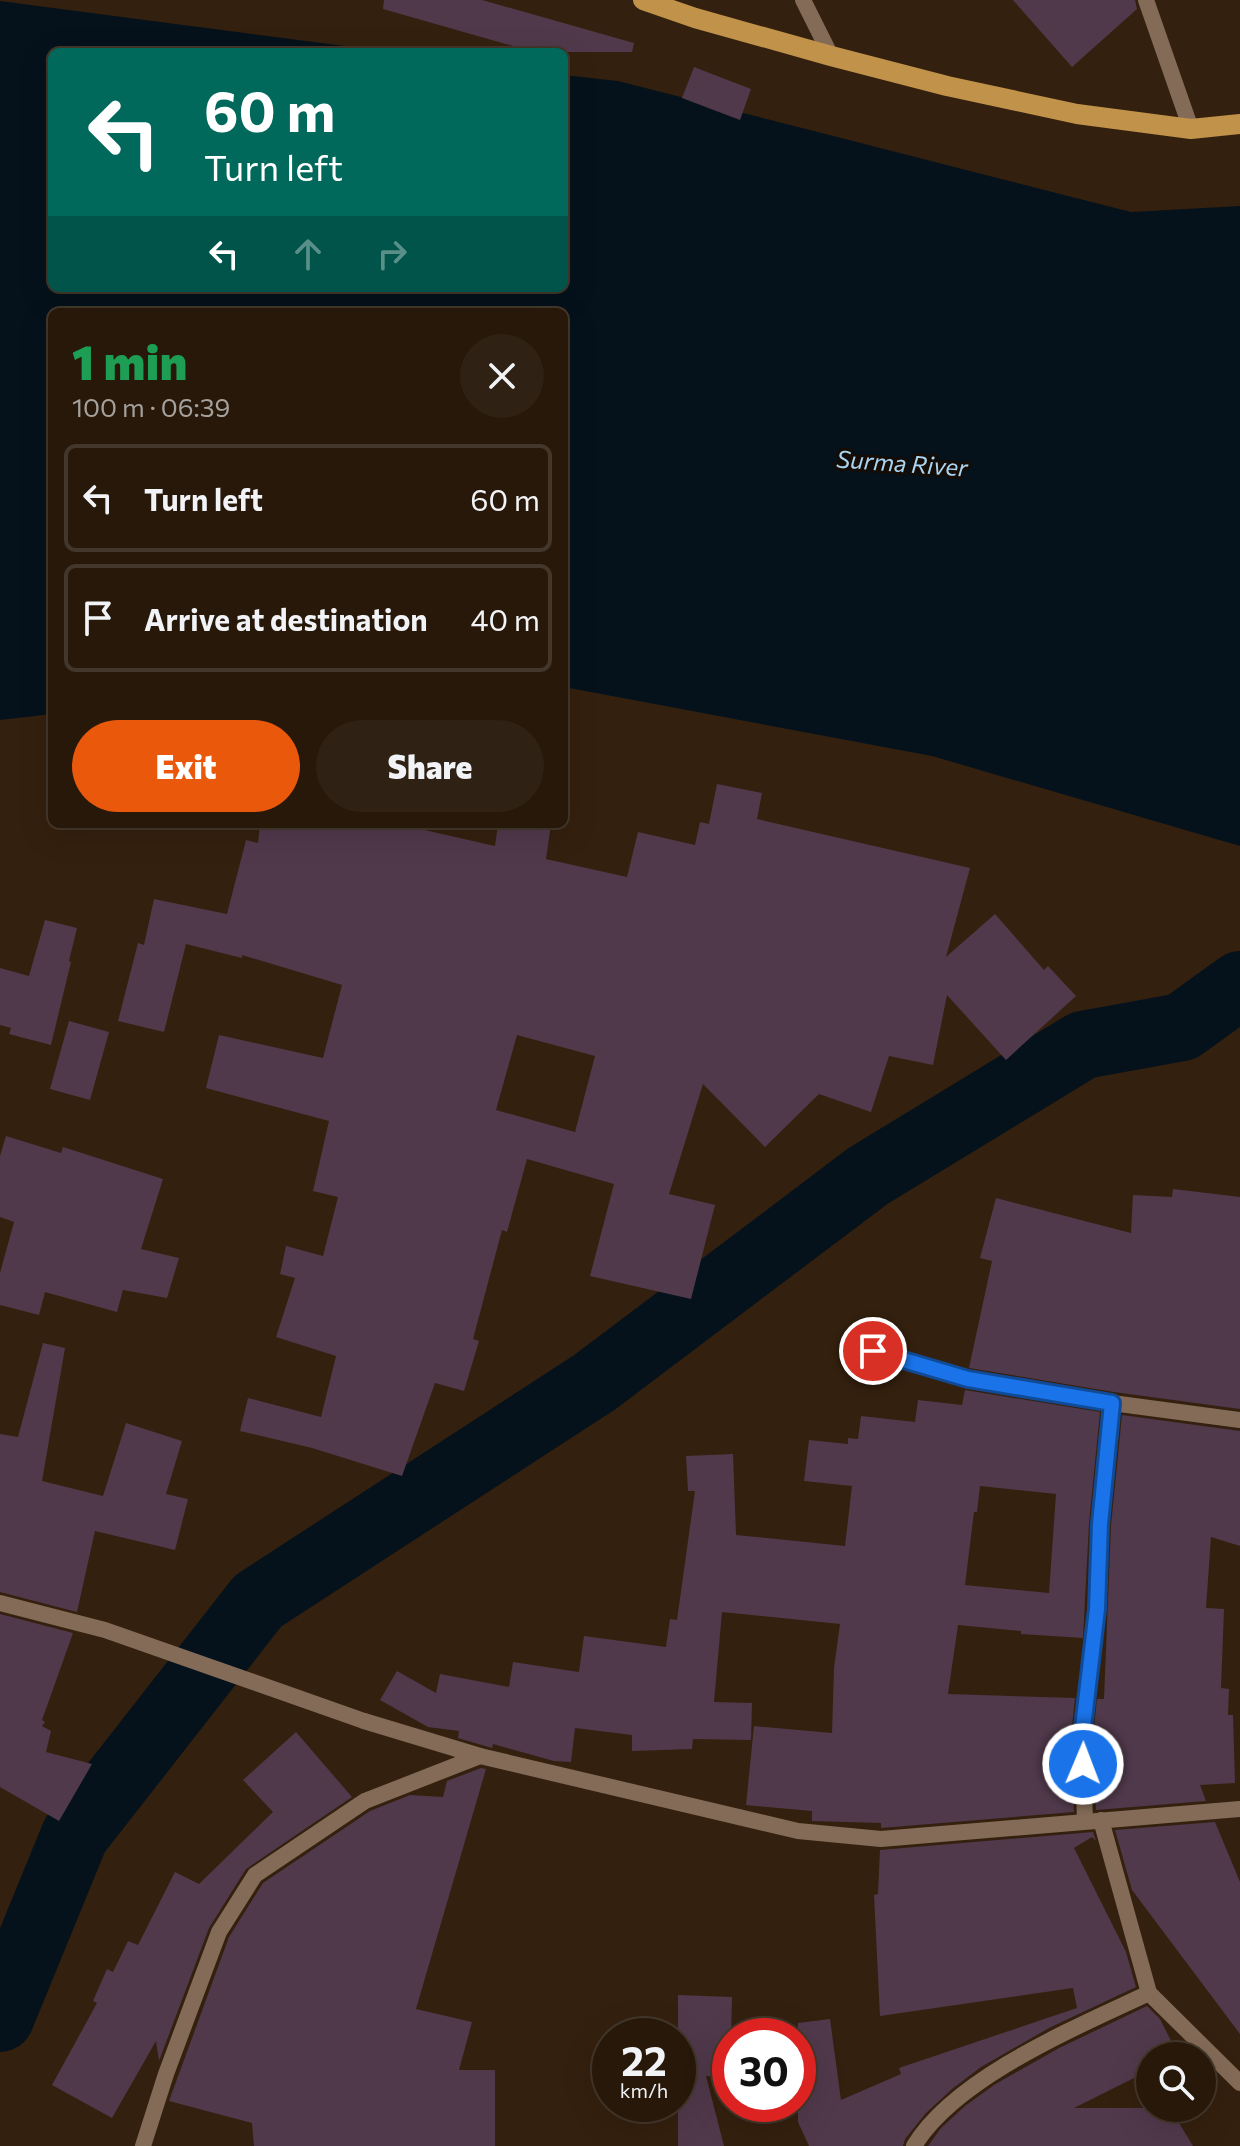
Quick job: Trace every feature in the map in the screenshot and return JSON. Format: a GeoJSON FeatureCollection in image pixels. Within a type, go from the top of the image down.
{"type":"FeatureCollection","features":[{"type":"Feature","properties":{"kind":"main road"},"geometry":{"type":"LineString","coordinates":[[643,0],[695,18],[831,56],[1077,114],[1191,129],[1240,124]]}},
{"type":"Feature","properties":{"kind":"main road"},"geometry":{"type":"LineString","coordinates":[[668,0],[695,18]]}},
{"type":"Feature","properties":{"kind":"street"},"geometry":{"type":"LineString","coordinates":[[803,0],[831,56]]}},
{"type":"Feature","properties":{"kind":"street"},"geometry":{"type":"LineString","coordinates":[[1146,0],[1191,129]]}},
{"type":"Feature","properties":{"kind":"street"},"geometry":{"type":"LineString","coordinates":[[873,1351],[968,1379],[1240,1420]]}},
{"type":"Feature","properties":{"kind":"street"},"geometry":{"type":"LineString","coordinates":[[1112,1403],[1100,1524],[1097,1609],[1082,1736],[1093,1820],[1149,1993],[1240,2083]]}},
{"type":"Feature","properties":{"kind":"street"},"geometry":{"type":"LineString","coordinates":[[0,1603],[105,1630],[364,1721],[480,1756],[798,1831],[881,1839],[1240,1809]]}},
{"type":"Feature","properties":{"kind":"street"},"geometry":{"type":"LineString","coordinates":[[143,2146],[166,2074],[219,1932],[255,1875],[365,1801],[480,1756]]}},
{"type":"Feature","properties":{"kind":"street"},"geometry":{"type":"LineString","coordinates":[[914,2146],[921,2133],[956,2098],[1045,2042],[1149,1993]]}},
{"type":"Feature","properties":{"kind":"water","name":"Surma River"},"geometry":{"type":"Polygon","coordinates":[[[0,1],[360,48],[48,48],[48,292],[568,292],[568,75],[618,81],[1131,212],[1240,206],[1240,846],[932,756],[568,688],[568,308],[48,308],[48,714],[0,720],[0,1]]]}},
{"type":"Feature","properties":{"kind":"building"},"geometry":{"type":"Polygon","coordinates":[[[384,0],[482,0],[634,43],[632,52],[520,48],[383,9],[384,0]]]}},
{"type":"Feature","properties":{"kind":"building"},"geometry":{"type":"Polygon","coordinates":[[[1013,0],[1135,0],[1137,9],[1072,67],[1013,0]]]}},
{"type":"Feature","properties":{"kind":"building"},"geometry":{"type":"Polygon","coordinates":[[[694,67],[751,89],[740,120],[682,98],[694,67]]]}},
{"type":"Feature","properties":{"kind":"building"},"geometry":{"type":"Polygon","coordinates":[[[717,784],[762,793],[757,819],[970,868],[946,957],[995,914],[1044,970],[1048,966],[1076,996],[1006,1060],[947,995],[933,1065],[889,1056],[871,1112],[819,1094],[765,1147],[703,1084],[669,1194],[715,1205],[691,1299],[590,1276],[614,1184],[527,1159],[507,1232],[502,1230],[473,1339],[479,1341],[464,1391],[435,1383],[402,1476],[312,1448],[240,1431],[248,1398],[321,1417],[336,1356],[276,1337],[295,1278],[280,1274],[286,1246],[323,1256],[338,1197],[313,1191],[329,1121],[206,1088],[219,1035],[323,1058],[342,985],[242,955],[242,958],[186,944],[164,1032],[118,1021],[138,943],[144,945],[154,899],[227,914],[246,840],[258,843],[260,828],[416,828],[495,846],[497,828],[550,828],[546,859],[627,877],[638,832],[695,845],[700,822],[709,824],[717,784]],[[517,1035],[496,1110],[575,1132],[595,1056],[517,1035]]]}},
{"type":"Feature","properties":{"kind":"building"},"geometry":{"type":"Polygon","coordinates":[[[45,920],[77,928],[51,1045],[9,1034],[11,1028],[0,1025],[0,968],[29,976],[45,920]]]}},
{"type":"Feature","properties":{"kind":"building"},"geometry":{"type":"Polygon","coordinates":[[[69,1021],[109,1032],[90,1100],[50,1089],[69,1021]]]}},
{"type":"Feature","properties":{"kind":"building"},"geometry":{"type":"Polygon","coordinates":[[[6,1136],[61,1153],[63,1147],[163,1179],[141,1249],[179,1258],[167,1298],[123,1290],[117,1312],[45,1292],[39,1315],[0,1305],[0,1273],[14,1222],[0,1217],[0,1156],[6,1136]]]}},
{"type":"Feature","properties":{"kind":"building"},"geometry":{"type":"Polygon","coordinates":[[[1173,1189],[1240,1197],[1240,1409],[969,1368],[992,1261],[980,1258],[996,1198],[1131,1233],[1133,1195],[1172,1197],[1173,1189]]]}},
{"type":"Feature","properties":{"kind":"building"},"geometry":{"type":"Polygon","coordinates":[[[43,1343],[65,1348],[42,1481],[103,1496],[126,1423],[182,1441],[166,1494],[188,1499],[175,1550],[95,1531],[77,1612],[0,1592],[0,1434],[18,1437],[43,1343]]]}},
{"type":"Feature","properties":{"kind":"building"},"geometry":{"type":"Polygon","coordinates":[[[965,1390],[1100,1412],[1089,1523],[1083,1638],[1021,1634],[1021,1631],[958,1625],[948,1694],[1075,1698],[1071,1736],[1074,1812],[881,1828],[881,1823],[812,1821],[812,1811],[746,1805],[754,1726],[832,1733],[834,1668],[840,1624],[722,1612],[714,1702],[752,1703],[751,1740],[693,1739],[692,1749],[632,1751],[632,1735],[575,1728],[571,1762],[554,1761],[458,1738],[459,1731],[428,1727],[380,1700],[397,1671],[436,1693],[440,1674],[509,1687],[513,1662],[579,1672],[584,1636],[666,1647],[670,1619],[677,1620],[695,1491],[688,1491],[686,1456],[733,1454],[736,1535],[845,1546],[852,1486],[804,1481],[809,1440],[848,1444],[848,1438],[858,1439],[861,1416],[915,1422],[918,1400],[962,1405],[965,1390]],[[980,1486],[965,1585],[1049,1593],[1056,1494],[980,1486]]]}},
{"type":"Feature","properties":{"kind":"building"},"geometry":{"type":"Polygon","coordinates":[[[1122,1415],[1240,1431],[1240,1546],[1211,1537],[1206,1608],[1224,1609],[1221,1688],[1229,1689],[1228,1715],[1233,1715],[1235,1783],[1200,1785],[1206,1801],[1096,1810],[1093,1736],[1097,1699],[1104,1699],[1111,1525],[1122,1415]]]}},
{"type":"Feature","properties":{"kind":"building"},"geometry":{"type":"Polygon","coordinates":[[[0,1614],[73,1633],[42,1726],[51,1731],[46,1752],[92,1764],[59,1821],[0,1787],[0,1614]]]}},
{"type":"Feature","properties":{"kind":"building"},"geometry":{"type":"Polygon","coordinates":[[[296,1732],[352,1797],[246,1869],[209,1928],[159,2061],[156,2041],[112,2118],[52,2085],[97,2003],[93,2001],[107,1969],[113,1972],[128,1941],[138,1945],[175,1872],[199,1884],[273,1812],[243,1780],[296,1732]]]}},
{"type":"Feature","properties":{"kind":"building"},"geometry":{"type":"Polygon","coordinates":[[[481,1768],[486,1769],[416,2009],[472,2022],[459,2070],[495,2070],[495,2146],[254,2146],[252,2123],[169,2101],[229,1937],[263,1883],[370,1811],[410,1795],[443,1797],[447,1781],[481,1768]]]}},
{"type":"Feature","properties":{"kind":"building"},"geometry":{"type":"Polygon","coordinates":[[[1215,1822],[1240,1882],[1240,2034],[1132,1890],[1115,1830],[1215,1822]]]}},
{"type":"Feature","properties":{"kind":"building"},"geometry":{"type":"Polygon","coordinates":[[[1093,1832],[1096,1841],[1092,1837],[1074,1848],[1126,1952],[1136,1987],[1049,2028],[981,2067],[926,2113],[903,2146],[809,2146],[798,2122],[816,2122],[816,2021],[830,2019],[841,2100],[901,2074],[899,2068],[1077,2008],[1073,1988],[880,2016],[874,1895],[878,1894],[880,1850],[1093,1832]]]}},
{"type":"Feature","properties":{"kind":"building"},"geometry":{"type":"Polygon","coordinates":[[[678,1995],[732,1997],[731,2018],[712,2018],[712,2076],[706,2076],[712,2099],[712,2122],[718,2122],[724,2146],[678,2146],[678,2122],[696,2122],[696,2018],[678,2018],[678,1995]]]}},
{"type":"Feature","properties":{"kind":"building"},"geometry":{"type":"Polygon","coordinates":[[[1147,2006],[1160,2019],[1172,2042],[1136,2042],[1136,2077],[1074,2108],[1136,2108],[1136,2122],[1178,2122],[1193,2146],[928,2146],[941,2128],[965,2106],[994,2085],[1059,2048],[1147,2006]]]}},
{"type":"Feature","properties":{"kind":"waterway"},"geometry":{"type":"LineString","coordinates":[[0,2018],[75,1835],[258,1601],[595,1382],[868,1176],[1083,1045],[1182,1027],[1240,985]]}},
{"type":"Feature","properties":{"kind":"route"},"geometry":{"type":"LineString","coordinates":[[873,1351],[968,1379],[1112,1403],[1100,1524],[1097,1609],[1082,1736],[1083,1764]]}}]}
